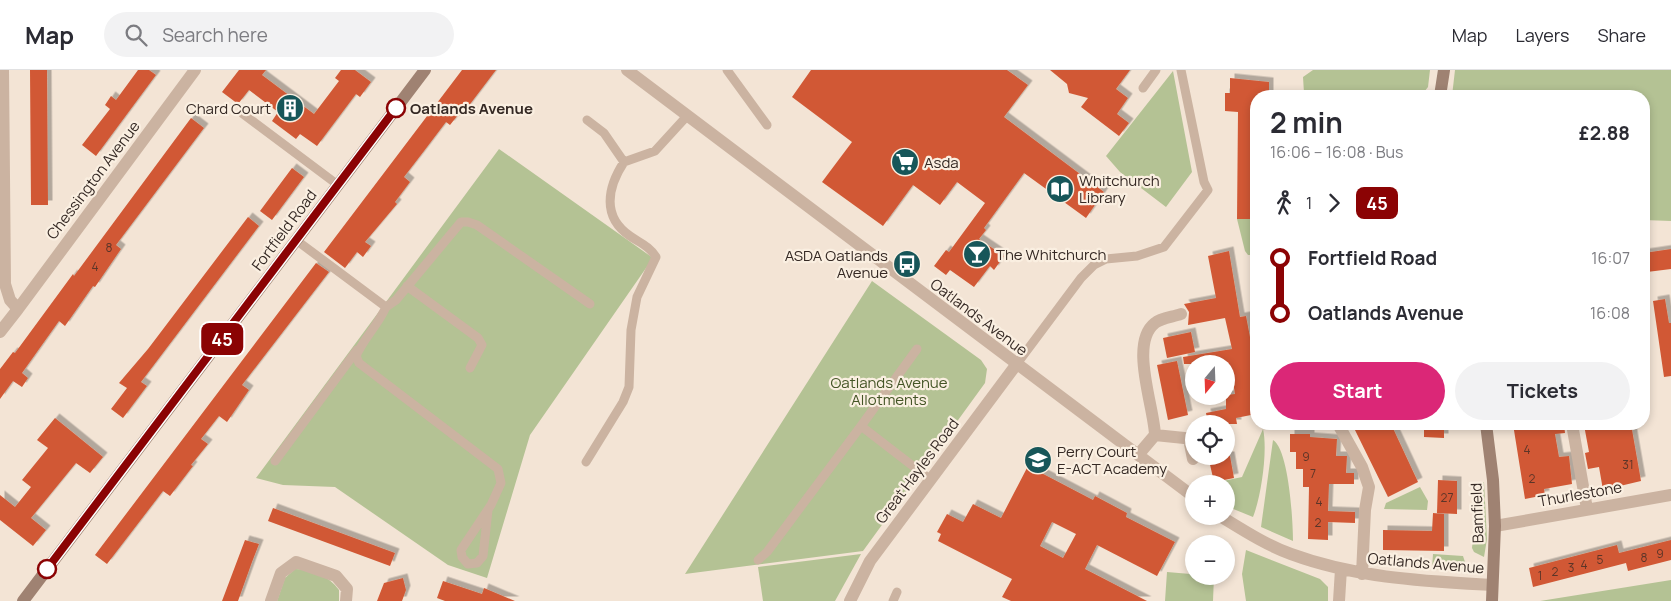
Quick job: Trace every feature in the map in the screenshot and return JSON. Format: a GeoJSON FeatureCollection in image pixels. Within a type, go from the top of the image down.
{"type":"FeatureCollection","features":[{"type":"Feature","properties":{"kind":"street"},"geometry":{"type":"LineString","coordinates":[[3,70],[4,284],[10,300],[18,308]]}},
{"type":"Feature","properties":{"kind":"street","name":"Chessington Avenue"},"geometry":{"type":"LineString","coordinates":[[0,332],[195,70]]}},
{"type":"Feature","properties":{"kind":"street","name":"Fortfield Road"},"geometry":{"type":"LineString","coordinates":[[23,601],[425,70]]}},
{"type":"Feature","properties":{"kind":"street","name":"Oatlands Avenue"},"geometry":{"type":"LineString","coordinates":[[627,70],[1016,365],[1185,490]]}},
{"type":"Feature","properties":{"kind":"street"},"geometry":{"type":"LineString","coordinates":[[1441,90],[1444,70]]}},
{"type":"Feature","properties":{"kind":"street"},"geometry":{"type":"LineString","coordinates":[[1138,455],[1155,435],[1142,352],[1144,337],[1155,323],[1181,314]]}},
{"type":"Feature","properties":{"kind":"street","name":"Great Hayles Road"},"geometry":{"type":"LineString","coordinates":[[850,601],[870,562],[1016,365]]}},
{"type":"Feature","properties":{"kind":"street"},"geometry":{"type":"LineString","coordinates":[[1341,430],[1362,467],[1369,487],[1365,510],[1362,574]]}},
{"type":"Feature","properties":{"kind":"street","name":"Bamfield"},"geometry":{"type":"LineString","coordinates":[[1487,430],[1493,480],[1495,526],[1492,601]]}},
{"type":"Feature","properties":{"kind":"street"},"geometry":{"type":"LineString","coordinates":[[1573,430],[1586,509]]}},
{"type":"Feature","properties":{"kind":"street"},"geometry":{"type":"LineString","coordinates":[[1155,435],[1185,438]]}},
{"type":"Feature","properties":{"kind":"street","name":"Thurlestone"},"geometry":{"type":"LineString","coordinates":[[1495,526],[1671,495]]}},
{"type":"Feature","properties":{"kind":"street","name":"Oatlands Avenue"},"geometry":{"type":"LineString","coordinates":[[1235,524],[1290,554],[1362,574],[1404,580],[1492,585]]}},
{"type":"Feature","properties":{"kind":"street"},"geometry":{"type":"LineString","coordinates":[[271,601],[281,573],[296,562],[336,576],[346,589],[346,601]]}},
{"type":"Feature","properties":{"kind":"street"},"geometry":{"type":"LineString","coordinates":[[1339,601],[1341,569]]}},
{"type":"Feature","properties":{"kind":"lane"},"geometry":{"type":"LineString","coordinates":[[727,70],[767,125]]}},
{"type":"Feature","properties":{"kind":"lane"},"geometry":{"type":"LineString","coordinates":[[1142,88],[1156,70]]}},
{"type":"Feature","properties":{"kind":"lane"},"geometry":{"type":"LineString","coordinates":[[1016,365],[1081,278],[1094,265],[1106,259],[1137,256],[1164,247],[1208,190],[1204,182],[1181,70]]}},
{"type":"Feature","properties":{"kind":"lane"},"geometry":{"type":"LineString","coordinates":[[243,114],[338,185]]}},
{"type":"Feature","properties":{"kind":"lane"},"geometry":{"type":"LineString","coordinates":[[586,462],[623,402],[629,387],[631,330],[637,297],[656,257],[651,248],[631,237],[612,219],[608,203],[616,174],[624,162],[655,151],[687,116]]}},
{"type":"Feature","properties":{"kind":"lane"},"geometry":{"type":"LineString","coordinates":[[587,120],[604,133],[624,162]]}},
{"type":"Feature","properties":{"kind":"lane"},"geometry":{"type":"LineString","coordinates":[[275,461],[382,318],[386,307],[396,300],[461,222],[477,225],[590,304]]}},
{"type":"Feature","properties":{"kind":"lane"},"geometry":{"type":"LineString","coordinates":[[296,240],[386,307]]}},
{"type":"Feature","properties":{"kind":"lane"},"geometry":{"type":"LineString","coordinates":[[407,286],[478,338],[482,345],[470,368]]}},
{"type":"Feature","properties":{"kind":"lane"},"geometry":{"type":"LineString","coordinates":[[361,344],[356,356],[359,363],[498,469],[501,483],[488,510],[461,550],[462,558],[468,564],[477,563],[483,556],[488,510]]}},
{"type":"Feature","properties":{"kind":"lane"},"geometry":{"type":"LineString","coordinates":[[758,560],[767,552],[917,349]]}},
{"type":"Feature","properties":{"kind":"lane"},"geometry":{"type":"LineString","coordinates":[[861,426],[931,480]]}},
{"type":"Feature","properties":{"kind":"green space"},"geometry":{"type":"Polygon","coordinates":[[[1313,70],[1430,70],[1428,87],[1426,90],[1304,90],[1303,77],[1313,70]]]}},
{"type":"Feature","properties":{"kind":"green space"},"geometry":{"type":"Polygon","coordinates":[[[1455,70],[1671,70],[1671,221],[1650,220],[1650,90],[1453,90],[1455,70]]]}},
{"type":"Feature","properties":{"kind":"green space"},"geometry":{"type":"Polygon","coordinates":[[[1173,71],[1192,172],[1166,207],[1120,172],[1106,156],[1173,71]]]}},
{"type":"Feature","properties":{"kind":"green space"},"geometry":{"type":"Polygon","coordinates":[[[499,149],[653,258],[530,435],[487,578],[448,565],[335,487],[283,485],[256,478],[499,149]]]}},
{"type":"Feature","properties":{"kind":"green space"},"geometry":{"type":"Polygon","coordinates":[[[1237,219],[1250,219],[1250,255],[1245,251],[1237,219]]]}},
{"type":"Feature","properties":{"kind":"green space","name":"Oatlands Avenue Allotments"},"geometry":{"type":"Polygon","coordinates":[[[872,281],[981,360],[987,369],[985,383],[863,551],[685,574],[872,281]]]}},
{"type":"Feature","properties":{"kind":"green space"},"geometry":{"type":"Polygon","coordinates":[[[1263,430],[1265,449],[1263,474],[1259,498],[1253,517],[1235,510],[1235,478],[1242,477],[1263,430]]]}},
{"type":"Feature","properties":{"kind":"green space"},"geometry":{"type":"Polygon","coordinates":[[[1273,440],[1283,457],[1286,471],[1291,503],[1293,541],[1261,527],[1273,440]]]}},
{"type":"Feature","properties":{"kind":"green space"},"geometry":{"type":"Polygon","coordinates":[[[1484,482],[1487,539],[1484,557],[1474,552],[1472,548],[1479,484],[1484,482]]]}},
{"type":"Feature","properties":{"kind":"green space"},"geometry":{"type":"Polygon","coordinates":[[[1420,487],[1428,501],[1427,510],[1384,509],[1386,503],[1420,487]]]}},
{"type":"Feature","properties":{"kind":"green space"},"geometry":{"type":"Polygon","coordinates":[[[1246,550],[1320,579],[1328,587],[1328,601],[1246,601],[1242,574],[1246,550]]]}},
{"type":"Feature","properties":{"kind":"green space"},"geometry":{"type":"Polygon","coordinates":[[[861,554],[835,601],[763,601],[758,567],[861,554]]]}},
{"type":"Feature","properties":{"kind":"green space"},"geometry":{"type":"Polygon","coordinates":[[[1433,554],[1463,556],[1466,565],[1461,570],[1432,569],[1433,554]]]}},
{"type":"Feature","properties":{"kind":"green space"},"geometry":{"type":"Polygon","coordinates":[[[295,569],[308,570],[325,577],[339,590],[339,601],[277,601],[285,578],[295,569]]]}},
{"type":"Feature","properties":{"kind":"green space"},"geometry":{"type":"Polygon","coordinates":[[[1167,572],[1185,574],[1185,585],[1214,585],[1213,601],[1165,601],[1167,572]]]}},
{"type":"Feature","properties":{"kind":"green space"},"geometry":{"type":"Polygon","coordinates":[[[1671,580],[1671,601],[1540,601],[1671,580]]]}},
{"type":"Feature","properties":{"kind":"building"},"geometry":{"type":"Polygon","coordinates":[[[30,70],[47,70],[48,205],[31,205],[30,70]]]}},
{"type":"Feature","properties":{"kind":"building"},"geometry":{"type":"Polygon","coordinates":[[[138,70],[149,70],[156,75],[96,156],[82,145],[110,109],[105,105],[111,96],[116,100],[138,70]]]}},
{"type":"Feature","properties":{"kind":"building","name":"Chard Court"},"geometry":{"type":"Polygon","coordinates":[[[239,70],[266,70],[262,75],[314,114],[339,81],[335,78],[341,70],[355,70],[371,82],[360,97],[356,94],[317,146],[300,134],[296,139],[272,121],[278,112],[249,90],[238,104],[222,92],[239,70]]]}},
{"type":"Feature","properties":{"kind":"building"},"geometry":{"type":"Polygon","coordinates":[[[462,70],[496,70],[461,116],[458,115],[450,125],[446,122],[404,177],[410,182],[395,202],[397,204],[365,242],[371,246],[363,257],[357,252],[345,268],[324,252],[462,70]]]}},
{"type":"Feature","properties":{"kind":"building","name":"Asda"},"geometry":{"type":"Polygon","coordinates":[[[811,70],[1007,70],[1028,85],[1004,117],[1104,192],[1086,218],[1024,173],[984,228],[986,230],[979,239],[1004,256],[994,270],[990,266],[974,287],[950,270],[946,275],[934,266],[946,250],[949,252],[985,203],[957,182],[940,205],[913,185],[883,226],[822,182],[852,142],[792,97],[811,70]]]}},
{"type":"Feature","properties":{"kind":"building"},"geometry":{"type":"Polygon","coordinates":[[[1050,70],[1130,70],[1116,89],[1128,98],[1117,114],[1129,123],[1119,136],[1081,107],[1088,98],[1069,93],[1067,84],[1050,70]]]}},
{"type":"Feature","properties":{"kind":"building"},"geometry":{"type":"Polygon","coordinates":[[[1230,78],[1269,82],[1269,90],[1250,90],[1250,219],[1237,219],[1238,112],[1225,111],[1225,93],[1230,93],[1230,78]]]}},
{"type":"Feature","properties":{"kind":"building"},"geometry":{"type":"Polygon","coordinates":[[[191,118],[204,128],[116,245],[121,249],[95,287],[93,286],[65,326],[59,321],[22,373],[28,378],[22,387],[13,381],[0,399],[0,369],[13,352],[15,353],[73,274],[74,276],[191,118]]]}},
{"type":"Feature","properties":{"kind":"building"},"geometry":{"type":"Polygon","coordinates":[[[292,168],[304,177],[272,220],[260,211],[292,168]]]}},
{"type":"Feature","properties":{"kind":"building"},"geometry":{"type":"Polygon","coordinates":[[[248,217],[259,226],[141,382],[147,386],[123,418],[111,409],[127,388],[119,383],[148,349],[248,217]]]}},
{"type":"Feature","properties":{"kind":"building"},"geometry":{"type":"Polygon","coordinates":[[[1671,249],[1671,269],[1650,272],[1650,252],[1671,249]]]}},
{"type":"Feature","properties":{"kind":"building"},"geometry":{"type":"Polygon","coordinates":[[[1229,251],[1240,317],[1246,316],[1250,337],[1250,415],[1236,418],[1237,424],[1235,424],[1235,415],[1206,415],[1206,413],[1226,409],[1226,405],[1235,405],[1235,355],[1195,355],[1232,349],[1225,318],[1188,325],[1189,312],[1184,304],[1216,298],[1208,256],[1229,251]]]}},
{"type":"Feature","properties":{"kind":"building"},"geometry":{"type":"Polygon","coordinates":[[[316,263],[329,272],[242,385],[249,390],[227,422],[219,416],[201,439],[208,444],[191,465],[193,466],[170,496],[163,491],[107,564],[95,555],[316,263]]]}},
{"type":"Feature","properties":{"kind":"building"},"geometry":{"type":"Polygon","coordinates":[[[1665,299],[1669,323],[1671,323],[1671,376],[1664,377],[1653,301],[1665,299]]]}},
{"type":"Feature","properties":{"kind":"building"},"geometry":{"type":"Polygon","coordinates":[[[1191,332],[1195,352],[1167,358],[1163,338],[1191,332]]]}},
{"type":"Feature","properties":{"kind":"building"},"geometry":{"type":"Polygon","coordinates":[[[1177,361],[1188,415],[1168,420],[1157,365],[1177,361]]]}},
{"type":"Feature","properties":{"kind":"building"},"geometry":{"type":"Polygon","coordinates":[[[55,418],[103,457],[90,473],[76,463],[31,518],[46,530],[33,546],[0,520],[0,495],[15,507],[31,487],[22,480],[48,448],[37,440],[55,418]]]}},
{"type":"Feature","properties":{"kind":"building"},"geometry":{"type":"Polygon","coordinates":[[[1355,430],[1394,430],[1418,482],[1388,497],[1355,430]]]}},
{"type":"Feature","properties":{"kind":"building"},"geometry":{"type":"Polygon","coordinates":[[[1424,430],[1444,430],[1444,438],[1424,437],[1424,430]]]}},
{"type":"Feature","properties":{"kind":"building"},"geometry":{"type":"Polygon","coordinates":[[[1514,430],[1565,430],[1565,433],[1555,434],[1559,457],[1569,456],[1572,484],[1544,489],[1545,495],[1525,499],[1514,430]]]}},
{"type":"Feature","properties":{"kind":"building"},"geometry":{"type":"Polygon","coordinates":[[[1585,430],[1632,430],[1641,481],[1603,490],[1599,467],[1588,469],[1585,453],[1589,452],[1585,430]]]}},
{"type":"Feature","properties":{"kind":"building"},"geometry":{"type":"Polygon","coordinates":[[[1290,434],[1310,434],[1310,437],[1337,439],[1336,456],[1347,456],[1346,473],[1354,473],[1354,484],[1329,484],[1328,511],[1355,512],[1355,523],[1328,522],[1328,540],[1308,539],[1309,487],[1303,487],[1303,469],[1296,469],[1296,452],[1290,452],[1290,434]]]}},
{"type":"Feature","properties":{"kind":"building"},"geometry":{"type":"Polygon","coordinates":[[[1210,465],[1232,465],[1233,475],[1212,475],[1210,465]]]}},
{"type":"Feature","properties":{"kind":"building"},"geometry":{"type":"Polygon","coordinates":[[[1028,466],[1093,500],[1095,496],[1127,513],[1126,517],[1175,542],[1157,576],[1097,545],[1085,569],[1147,601],[1011,601],[1002,597],[1012,579],[938,541],[941,534],[937,532],[947,514],[963,522],[973,504],[1001,518],[1028,466]],[[1052,522],[1040,546],[1063,558],[1076,534],[1052,522]]]}},
{"type":"Feature","properties":{"kind":"building"},"geometry":{"type":"Polygon","coordinates":[[[1438,480],[1457,481],[1457,514],[1437,513],[1438,480]]]}},
{"type":"Feature","properties":{"kind":"building"},"geometry":{"type":"Polygon","coordinates":[[[273,508],[395,553],[390,566],[268,521],[273,508]]]}},
{"type":"Feature","properties":{"kind":"building"},"geometry":{"type":"Polygon","coordinates":[[[1433,513],[1444,514],[1444,551],[1383,550],[1383,530],[1432,531],[1433,513]]]}},
{"type":"Feature","properties":{"kind":"building"},"geometry":{"type":"Polygon","coordinates":[[[245,540],[259,544],[238,601],[222,601],[245,540]]]}},
{"type":"Feature","properties":{"kind":"building"},"geometry":{"type":"Polygon","coordinates":[[[1671,540],[1671,560],[1628,571],[1626,563],[1533,587],[1529,568],[1617,545],[1619,553],[1671,540]]]}},
{"type":"Feature","properties":{"kind":"building"},"geometry":{"type":"Polygon","coordinates":[[[403,578],[406,590],[402,601],[377,601],[384,583],[403,578]]]}},
{"type":"Feature","properties":{"kind":"building"},"geometry":{"type":"Polygon","coordinates":[[[443,581],[482,594],[484,588],[515,601],[445,601],[437,598],[443,581]]]}},
{"type":"Feature","properties":{"kind":"bus line","name":"45"},"geometry":{"type":"LineString","coordinates":[[47,569],[396,108]]}},
{"type":"Feature","properties":{"kind":"place","name":"Chard Court"},"geometry":{"type":"Point","coordinates":[290,108]}},
{"type":"Feature","properties":{"kind":"place","name":"Oatlands Avenue"},"geometry":{"type":"Point","coordinates":[396,108]}},
{"type":"Feature","properties":{"kind":"place","name":"Asda"},"geometry":{"type":"Point","coordinates":[905,162]}},
{"type":"Feature","properties":{"kind":"place","name":"Whitchurch Library"},"geometry":{"type":"Point","coordinates":[1060,189]}},
{"type":"Feature","properties":{"kind":"place","name":"The Whitchurch"},"geometry":{"type":"Point","coordinates":[977,254]}},
{"type":"Feature","properties":{"kind":"place","name":"ASDA Oatlands Avenue"},"geometry":{"type":"Point","coordinates":[907,264]}},
{"type":"Feature","properties":{"kind":"place","name":"Perry Court E-ACT Academy"},"geometry":{"type":"Point","coordinates":[1038,460]}}]}
